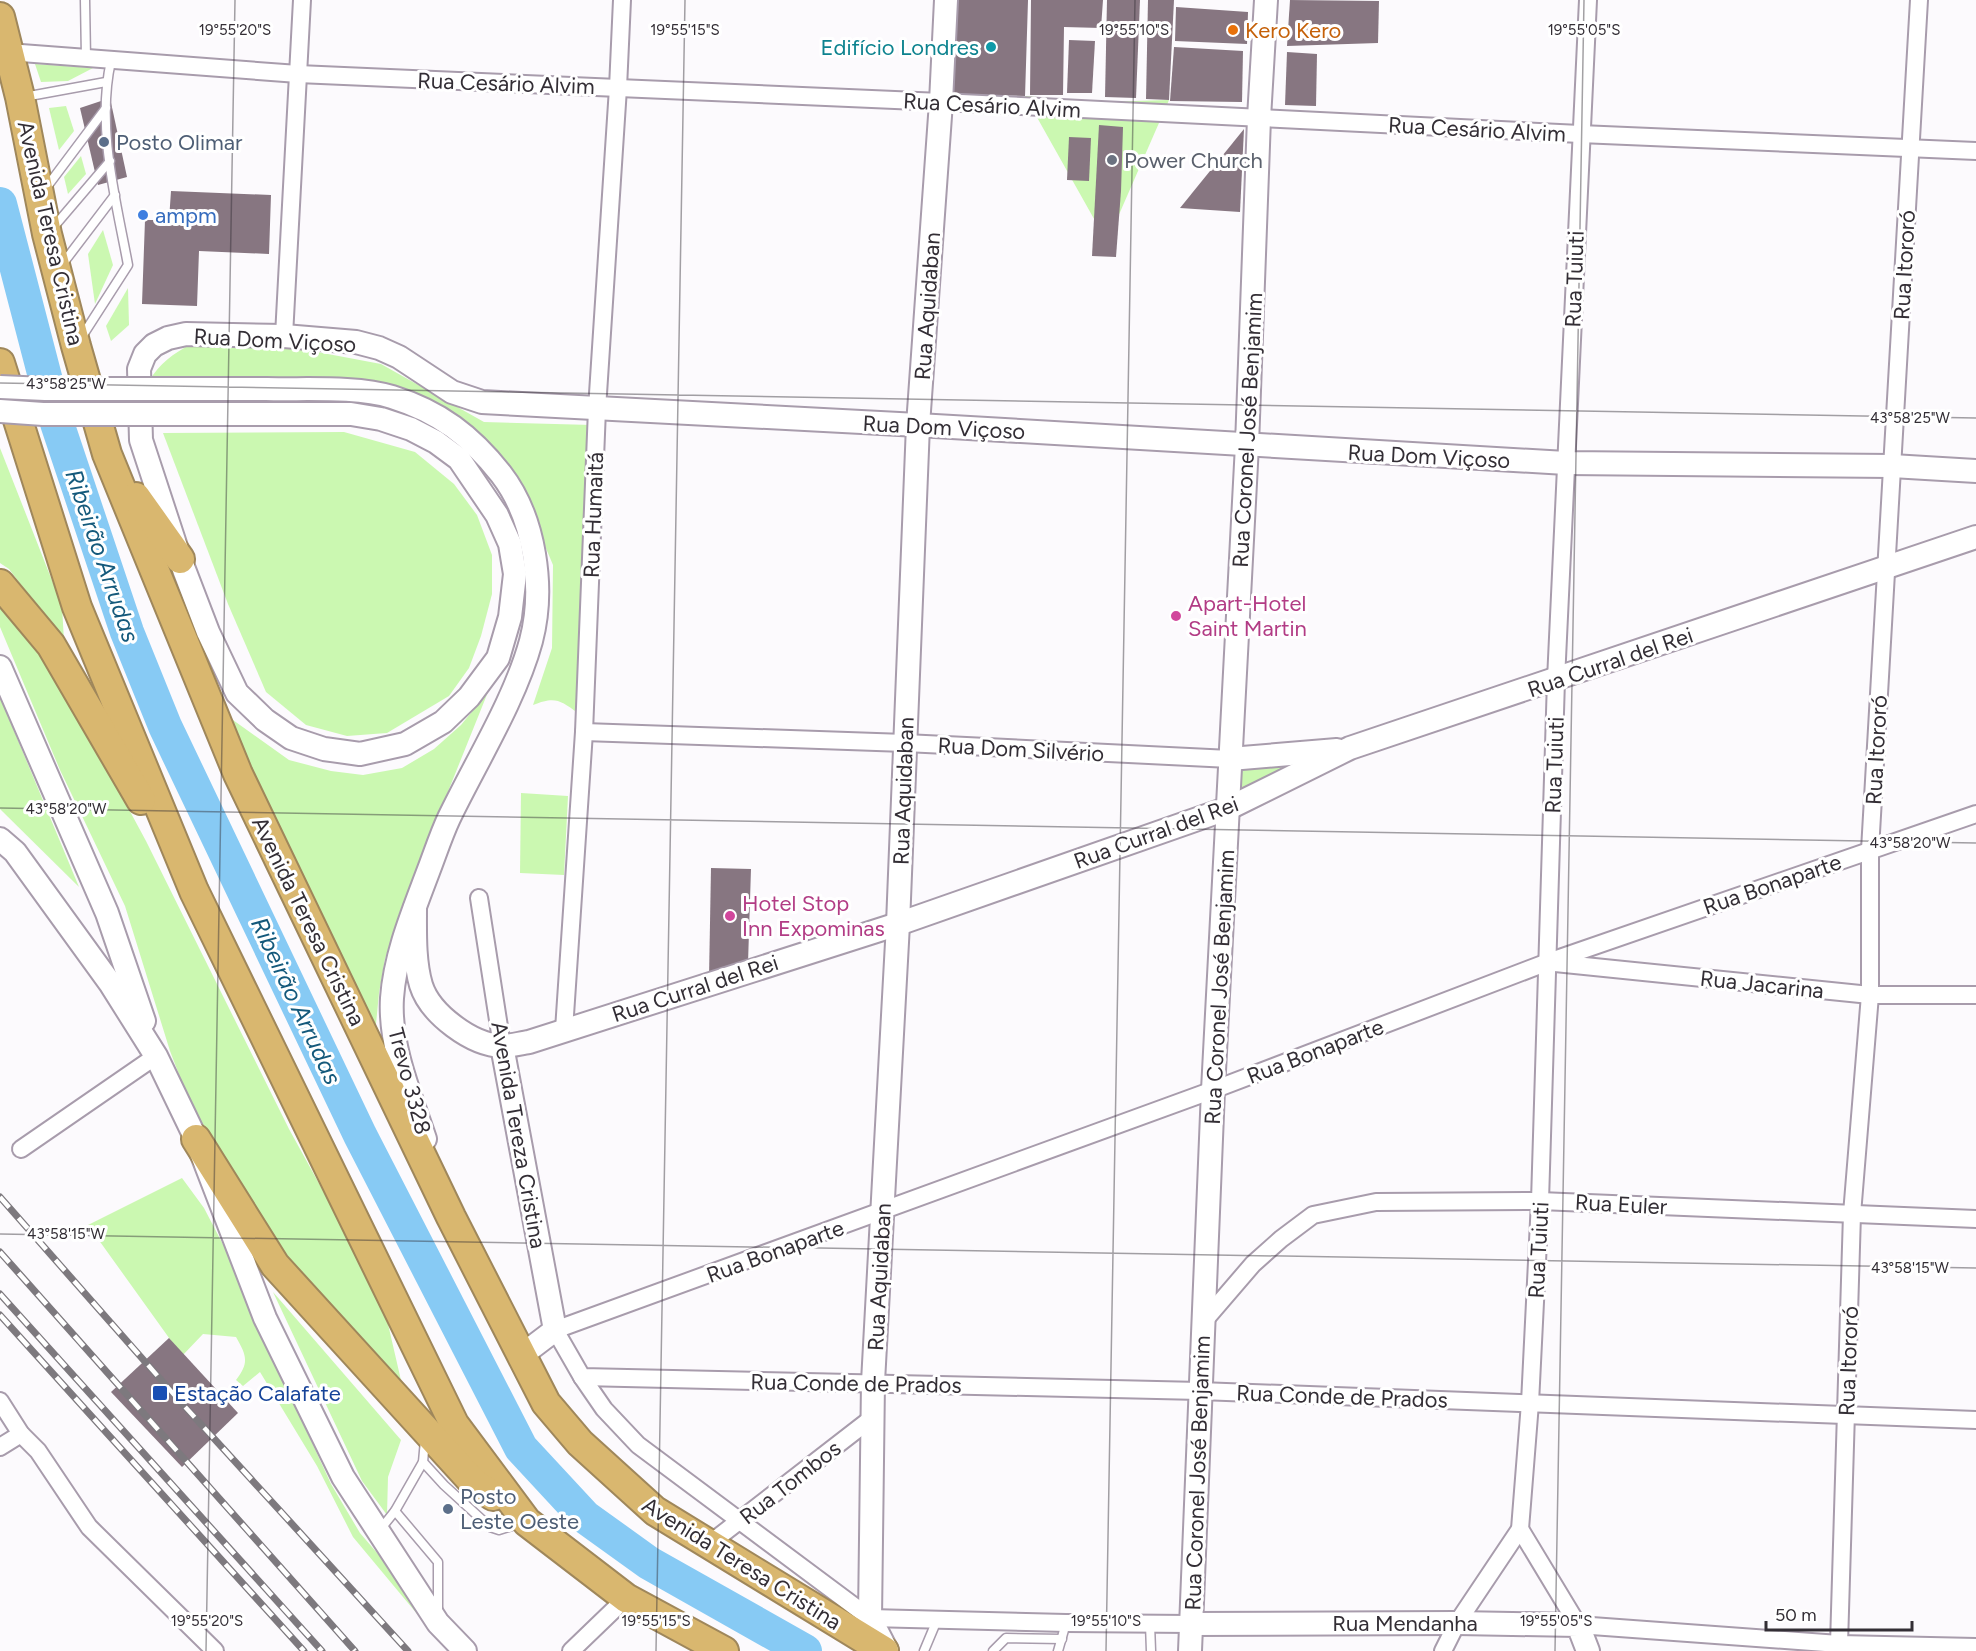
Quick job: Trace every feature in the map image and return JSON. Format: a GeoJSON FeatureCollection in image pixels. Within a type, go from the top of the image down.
{"type":"FeatureCollection","features":[{"type":"Feature","properties":{"kind":"highway","name":"Avenida Teresa Cristina"},"geometry":{"type":"LineString","coordinates":[[0,17],[20,98],[47,234],[107,454],[238,774],[451,1217],[546,1403],[580,1443],[655,1511],[886,1651]]}},
{"type":"Feature","properties":{"kind":"highway"},"geometry":{"type":"LineString","coordinates":[[0,363],[78,607],[194,891],[454,1424],[525,1519]]}},
{"type":"Feature","properties":{"kind":"highway"},"geometry":{"type":"LineString","coordinates":[[107,454],[180,559]]}},
{"type":"Feature","properties":{"kind":"highway"},"geometry":{"type":"LineString","coordinates":[[0,584],[51,645],[194,891]]}},
{"type":"Feature","properties":{"kind":"highway"},"geometry":{"type":"LineString","coordinates":[[196,1139],[275,1265],[426,1431],[451,1475],[473,1482],[525,1519],[626,1598],[724,1651]]}},
{"type":"Feature","properties":{"kind":"highway"},"geometry":{"type":"LineString","coordinates":[[390,1296],[426,1431]]}},
{"type":"Feature","properties":{"kind":"street"},"geometry":{"type":"LineString","coordinates":[[284,336],[302,0]]}},
{"type":"Feature","properties":{"kind":"street","name":"Rua Humaitá"},"geometry":{"type":"LineString","coordinates":[[564,1029],[584,732],[597,409],[622,0]]}},
{"type":"Feature","properties":{"kind":"street","name":"Rua Aquidaban"},"geometry":{"type":"LineString","coordinates":[[886,1651],[870,1618],[873,1382],[898,924],[918,425],[946,0]]}},
{"type":"Feature","properties":{"kind":"street","name":"Rua Coronel José Benjamim"},"geometry":{"type":"LineString","coordinates":[[1190,1651],[1213,1090],[1247,445],[1259,118],[1266,0]]}},
{"type":"Feature","properties":{"kind":"street","name":"Rua Tuiuti"},"geometry":{"type":"LineString","coordinates":[[1520,1529],[1530,1403],[1540,1201],[1556,680],[1588,0]]}},
{"type":"Feature","properties":{"kind":"street","name":"Rua Itororó"},"geometry":{"type":"LineString","coordinates":[[1839,1644],[1852,1214],[1870,995],[1870,850],[1919,0]]}},
{"type":"Feature","properties":{"kind":"street","name":"Rua Cesário Alvim"},"geometry":{"type":"LineString","coordinates":[[8,52],[298,74],[1976,151]]}},
{"type":"Feature","properties":{"kind":"street","name":"Rua Dom Viçoso"},"geometry":{"type":"LineString","coordinates":[[0,411],[43,414],[265,414],[351,414],[381,418],[411,429],[436,442],[459,459],[497,515],[510,544],[515,574],[510,617],[498,658],[469,697],[443,722],[405,744],[360,754],[324,749],[291,738],[265,720],[237,693],[208,632],[180,559],[141,440],[139,369],[145,354],[154,345],[168,338],[186,334],[284,336],[356,342],[379,348],[399,357],[452,392],[482,402],[1566,463],[1892,466],[1976,471]]}},
{"type":"Feature","properties":{"kind":"street","name":"Trevo 3328"},"geometry":{"type":"LineString","coordinates":[[0,387],[356,391],[391,396],[456,427],[482,449],[506,480],[522,510],[534,549],[538,589],[531,640],[510,694],[448,820],[401,950],[393,997],[393,1031],[403,1071],[451,1217]]}},
{"type":"Feature","properties":{"kind":"street","name":"Rua Curral del Rei"},"geometry":{"type":"LineString","coordinates":[[415,908],[416,957],[422,987],[436,1011],[475,1040],[502,1046],[529,1042],[898,924],[1229,808],[1350,748],[1976,537]]}},
{"type":"Feature","properties":{"kind":"street"},"geometry":{"type":"LineString","coordinates":[[0,667],[107,914],[156,1056]]}},
{"type":"Feature","properties":{"kind":"street","name":"Rua Dom Silvério"},"geometry":{"type":"LineString","coordinates":[[584,732],[904,743],[1230,759],[1350,748]]}},
{"type":"Feature","properties":{"kind":"street","name":"Rua Bonaparte"},"geometry":{"type":"LineString","coordinates":[[555,1330],[1213,1090],[1548,962],[1976,814]]}},
{"type":"Feature","properties":{"kind":"street"},"geometry":{"type":"LineString","coordinates":[[0,838],[15,852],[110,983],[156,1056],[196,1139],[264,1318],[343,1477],[438,1623],[465,1651]]}},
{"type":"Feature","properties":{"kind":"street","name":"Avenida Tereza Cristina"},"geometry":{"type":"LineString","coordinates":[[479,898],[502,1046],[555,1330]]}},
{"type":"Feature","properties":{"kind":"street","name":"Rua Jacarina"},"geometry":{"type":"LineString","coordinates":[[1548,962],[1870,995],[1976,995]]}},
{"type":"Feature","properties":{"kind":"street"},"geometry":{"type":"LineString","coordinates":[[21,1149],[156,1056]]}},
{"type":"Feature","properties":{"kind":"street","name":"Rua Euler"},"geometry":{"type":"LineString","coordinates":[[1204,1321],[1252,1264],[1313,1215],[1376,1202],[1540,1201],[1976,1219]]}},
{"type":"Feature","properties":{"kind":"street"},"geometry":{"type":"LineString","coordinates":[[522,1355],[555,1330],[603,1409],[638,1445],[870,1618]]}},
{"type":"Feature","properties":{"kind":"street","name":"Rua Conde de Prados"},"geometry":{"type":"LineString","coordinates":[[582,1377],[1200,1391],[1976,1420]]}},
{"type":"Feature","properties":{"kind":"street"},"geometry":{"type":"LineString","coordinates":[[0,1401],[21,1434],[38,1451],[89,1527],[215,1651]]}},
{"type":"Feature","properties":{"kind":"street","name":"Rua Tombos"},"geometry":{"type":"LineString","coordinates":[[708,1545],[872,1418]]}},
{"type":"Feature","properties":{"kind":"street"},"geometry":{"type":"LineString","coordinates":[[0,1447],[21,1434]]}},
{"type":"Feature","properties":{"kind":"street"},"geometry":{"type":"LineString","coordinates":[[1443,1651],[1457,1623],[1520,1529],[1578,1625],[1588,1651]]}},
{"type":"Feature","properties":{"kind":"street"},"geometry":{"type":"LineString","coordinates":[[571,1651],[626,1598]]}},
{"type":"Feature","properties":{"kind":"street","name":"Rua Mendanha"},"geometry":{"type":"LineString","coordinates":[[870,1618],[937,1620],[1064,1631],[1150,1624],[1578,1625],[1839,1644],[1976,1647]]}},
{"type":"Feature","properties":{"kind":"lane"},"geometry":{"type":"LineString","coordinates":[[85,0],[86,59]]}},
{"type":"Feature","properties":{"kind":"lane"},"geometry":{"type":"LineString","coordinates":[[76,346],[128,265],[110,161],[106,82],[111,61]]}},
{"type":"Feature","properties":{"kind":"lane"},"geometry":{"type":"LineString","coordinates":[[20,98],[106,82]]}},
{"type":"Feature","properties":{"kind":"lane"},"geometry":{"type":"LineString","coordinates":[[40,195],[106,108]]}},
{"type":"Feature","properties":{"kind":"lane"},"geometry":{"type":"LineString","coordinates":[[47,234],[110,161]]}},
{"type":"Feature","properties":{"kind":"lane"},"geometry":{"type":"LineString","coordinates":[[57,272],[115,195]]}},
{"type":"Feature","properties":{"kind":"lane"},"geometry":{"type":"LineString","coordinates":[[378,1532],[396,1511],[423,1462],[426,1431]]}},
{"type":"Feature","properties":{"kind":"lane"},"geometry":{"type":"LineString","coordinates":[[423,1462],[451,1475]]}},
{"type":"Feature","properties":{"kind":"lane"},"geometry":{"type":"LineString","coordinates":[[396,1511],[438,1562],[438,1623]]}},
{"type":"Feature","properties":{"kind":"lane"},"geometry":{"type":"LineString","coordinates":[[924,1651],[937,1620]]}},
{"type":"Feature","properties":{"kind":"lane"},"geometry":{"type":"LineString","coordinates":[[1150,1624],[1152,1651]]}},
{"type":"Feature","properties":{"kind":"lane"},"geometry":{"type":"LineString","coordinates":[[993,1651],[1006,1638],[1064,1631],[1058,1651]]}},
{"type":"Feature","properties":{"kind":"green space"},"geometry":{"type":"Polygon","coordinates":[[[35,64],[93,68],[68,81],[41,82],[35,64]]]}},
{"type":"Feature","properties":{"kind":"green space"},"geometry":{"type":"Polygon","coordinates":[[[1025,96],[1099,102],[1169,100],[1107,242],[1025,96]]]}},
{"type":"Feature","properties":{"kind":"green space"},"geometry":{"type":"Polygon","coordinates":[[[66,106],[74,131],[59,150],[49,108],[66,106]]]}},
{"type":"Feature","properties":{"kind":"green space"},"geometry":{"type":"Polygon","coordinates":[[[81,156],[86,174],[68,194],[64,177],[81,156]]]}},
{"type":"Feature","properties":{"kind":"green space"},"geometry":{"type":"Polygon","coordinates":[[[103,230],[113,265],[95,304],[88,254],[103,230]]]}},
{"type":"Feature","properties":{"kind":"green space"},"geometry":{"type":"Polygon","coordinates":[[[128,288],[129,325],[111,341],[106,326],[128,288]]]}},
{"type":"Feature","properties":{"kind":"green space"},"geometry":{"type":"Polygon","coordinates":[[[191,344],[296,348],[381,364],[484,422],[592,425],[578,713],[552,700],[533,705],[552,648],[553,565],[527,503],[409,403],[149,381],[167,360],[191,344]]]}},
{"type":"Feature","properties":{"kind":"green space"},"geometry":{"type":"Polygon","coordinates":[[[344,432],[415,452],[454,484],[477,515],[492,555],[492,594],[481,636],[469,668],[449,696],[387,733],[347,736],[306,725],[266,692],[228,604],[163,433],[344,432]]]}},
{"type":"Feature","properties":{"kind":"green space"},"geometry":{"type":"Polygon","coordinates":[[[0,448],[62,606],[64,641],[9,569],[0,563],[0,448]]]}},
{"type":"Feature","properties":{"kind":"green space"},"geometry":{"type":"Polygon","coordinates":[[[0,602],[44,652],[146,841],[289,1129],[382,1298],[403,1389],[283,1263],[203,1137],[170,1051],[125,906],[60,770],[0,627],[0,602]]]}},
{"type":"Feature","properties":{"kind":"green space"},"geometry":{"type":"Polygon","coordinates":[[[488,692],[400,911],[385,959],[376,1024],[369,1024],[280,834],[238,736],[226,715],[289,760],[331,771],[363,775],[402,768],[434,749],[461,725],[488,692]]]}},
{"type":"Feature","properties":{"kind":"green space"},"geometry":{"type":"Polygon","coordinates":[[[0,697],[79,887],[0,809],[0,697]]]}},
{"type":"Feature","properties":{"kind":"green space"},"geometry":{"type":"Polygon","coordinates":[[[1308,759],[1239,795],[1240,768],[1308,759]]]}},
{"type":"Feature","properties":{"kind":"green space"},"geometry":{"type":"Polygon","coordinates":[[[521,793],[568,796],[564,875],[520,873],[521,793]]]}},
{"type":"Feature","properties":{"kind":"green space"},"geometry":{"type":"Polygon","coordinates":[[[182,1178],[204,1208],[242,1281],[268,1347],[331,1484],[360,1533],[461,1651],[448,1651],[353,1537],[317,1466],[260,1372],[243,1386],[236,1380],[243,1368],[245,1358],[236,1337],[203,1334],[182,1356],[88,1225],[182,1178]]]}},
{"type":"Feature","properties":{"kind":"green space"},"geometry":{"type":"Polygon","coordinates":[[[273,1292],[401,1440],[388,1477],[387,1515],[362,1481],[273,1292]]]}},
{"type":"Feature","properties":{"kind":"building","name":"Edifício Londres"},"geometry":{"type":"Polygon","coordinates":[[[957,0],[1028,0],[1025,96],[952,94],[957,0]]]}},
{"type":"Feature","properties":{"kind":"building"},"geometry":{"type":"Polygon","coordinates":[[[1031,0],[1103,0],[1101,28],[1064,27],[1063,95],[1030,95],[1031,0]]]}},
{"type":"Feature","properties":{"kind":"building"},"geometry":{"type":"Polygon","coordinates":[[[1107,0],[1140,0],[1136,98],[1105,97],[1107,0]]]}},
{"type":"Feature","properties":{"kind":"building"},"geometry":{"type":"Polygon","coordinates":[[[1148,0],[1174,0],[1169,100],[1146,99],[1148,0]]]}},
{"type":"Feature","properties":{"kind":"building"},"geometry":{"type":"Polygon","coordinates":[[[1290,0],[1379,1],[1378,43],[1287,46],[1290,0]]]}},
{"type":"Feature","properties":{"kind":"building"},"geometry":{"type":"Polygon","coordinates":[[[1176,7],[1248,12],[1247,44],[1175,41],[1176,7]]]}},
{"type":"Feature","properties":{"kind":"building"},"geometry":{"type":"Polygon","coordinates":[[[1069,40],[1095,41],[1092,93],[1067,93],[1069,40]]]}},
{"type":"Feature","properties":{"kind":"building"},"geometry":{"type":"Polygon","coordinates":[[[1174,47],[1243,51],[1242,102],[1170,101],[1174,47]]]}},
{"type":"Feature","properties":{"kind":"building"},"geometry":{"type":"Polygon","coordinates":[[[1287,52],[1317,54],[1316,106],[1285,105],[1287,52]]]}},
{"type":"Feature","properties":{"kind":"building","name":"Posto Olimar"},"geometry":{"type":"Polygon","coordinates":[[[110,98],[127,177],[98,185],[80,108],[110,98]]]}},
{"type":"Feature","properties":{"kind":"building"},"geometry":{"type":"Polygon","coordinates":[[[1099,125],[1123,127],[1116,257],[1092,256],[1099,125]]]}},
{"type":"Feature","properties":{"kind":"building"},"geometry":{"type":"Polygon","coordinates":[[[1244,129],[1240,212],[1180,208],[1244,129]]]}},
{"type":"Feature","properties":{"kind":"building"},"geometry":{"type":"Polygon","coordinates":[[[1069,137],[1091,138],[1089,181],[1067,180],[1069,137]]]}},
{"type":"Feature","properties":{"kind":"building"},"geometry":{"type":"Polygon","coordinates":[[[171,191],[271,195],[269,254],[199,251],[197,306],[142,304],[145,220],[169,220],[171,191]]]}},
{"type":"Feature","properties":{"kind":"building","name":"Hotel Stop Inn Expominas"},"geometry":{"type":"Polygon","coordinates":[[[711,868],[751,869],[748,963],[709,978],[711,868]]]}},
{"type":"Feature","properties":{"kind":"building"},"geometry":{"type":"Polygon","coordinates":[[[169,1338],[238,1413],[182,1467],[111,1392],[169,1338]]]}},
{"type":"Feature","properties":{"kind":"waterway","name":"Ribeirão Arrudas"},"geometry":{"type":"LineString","coordinates":[[0,204],[57,423],[127,632],[165,726],[360,1135],[521,1448],[585,1517],[649,1563],[805,1651]]}},
{"type":"Feature","properties":{"kind":"railway"},"geometry":{"type":"LineString","coordinates":[[0,1197],[177,1398],[408,1651]]}},
{"type":"Feature","properties":{"kind":"railway"},"geometry":{"type":"LineString","coordinates":[[0,1252],[355,1651]]}},
{"type":"Feature","properties":{"kind":"railway"},"geometry":{"type":"LineString","coordinates":[[0,1294],[322,1651]]}},
{"type":"Feature","properties":{"kind":"railway"},"geometry":{"type":"LineString","coordinates":[[0,1315],[304,1651]]}},
{"type":"Feature","properties":{"kind":"place","name":"Kero Kero"},"geometry":{"type":"Point","coordinates":[1233,30]}},
{"type":"Feature","properties":{"kind":"place","name":"Edifício Londres"},"geometry":{"type":"Point","coordinates":[991,47]}},
{"type":"Feature","properties":{"kind":"place","name":"Posto Olimar"},"geometry":{"type":"Point","coordinates":[104,142]}},
{"type":"Feature","properties":{"kind":"place","name":"Power Church"},"geometry":{"type":"Point","coordinates":[1112,160]}},
{"type":"Feature","properties":{"kind":"place","name":"ampm"},"geometry":{"type":"Point","coordinates":[143,215]}},
{"type":"Feature","properties":{"kind":"place","name":"Apart-Hotel Saint Martin"},"geometry":{"type":"Point","coordinates":[1176,616]}},
{"type":"Feature","properties":{"kind":"place","name":"Hotel Stop Inn Expominas"},"geometry":{"type":"Point","coordinates":[730,916]}},
{"type":"Feature","properties":{"kind":"place","name":"Estação Calafate"},"geometry":{"type":"Point","coordinates":[160,1393]}},
{"type":"Feature","properties":{"kind":"place","name":"Posto Leste Oeste"},"geometry":{"type":"Point","coordinates":[448,1509]}}]}
